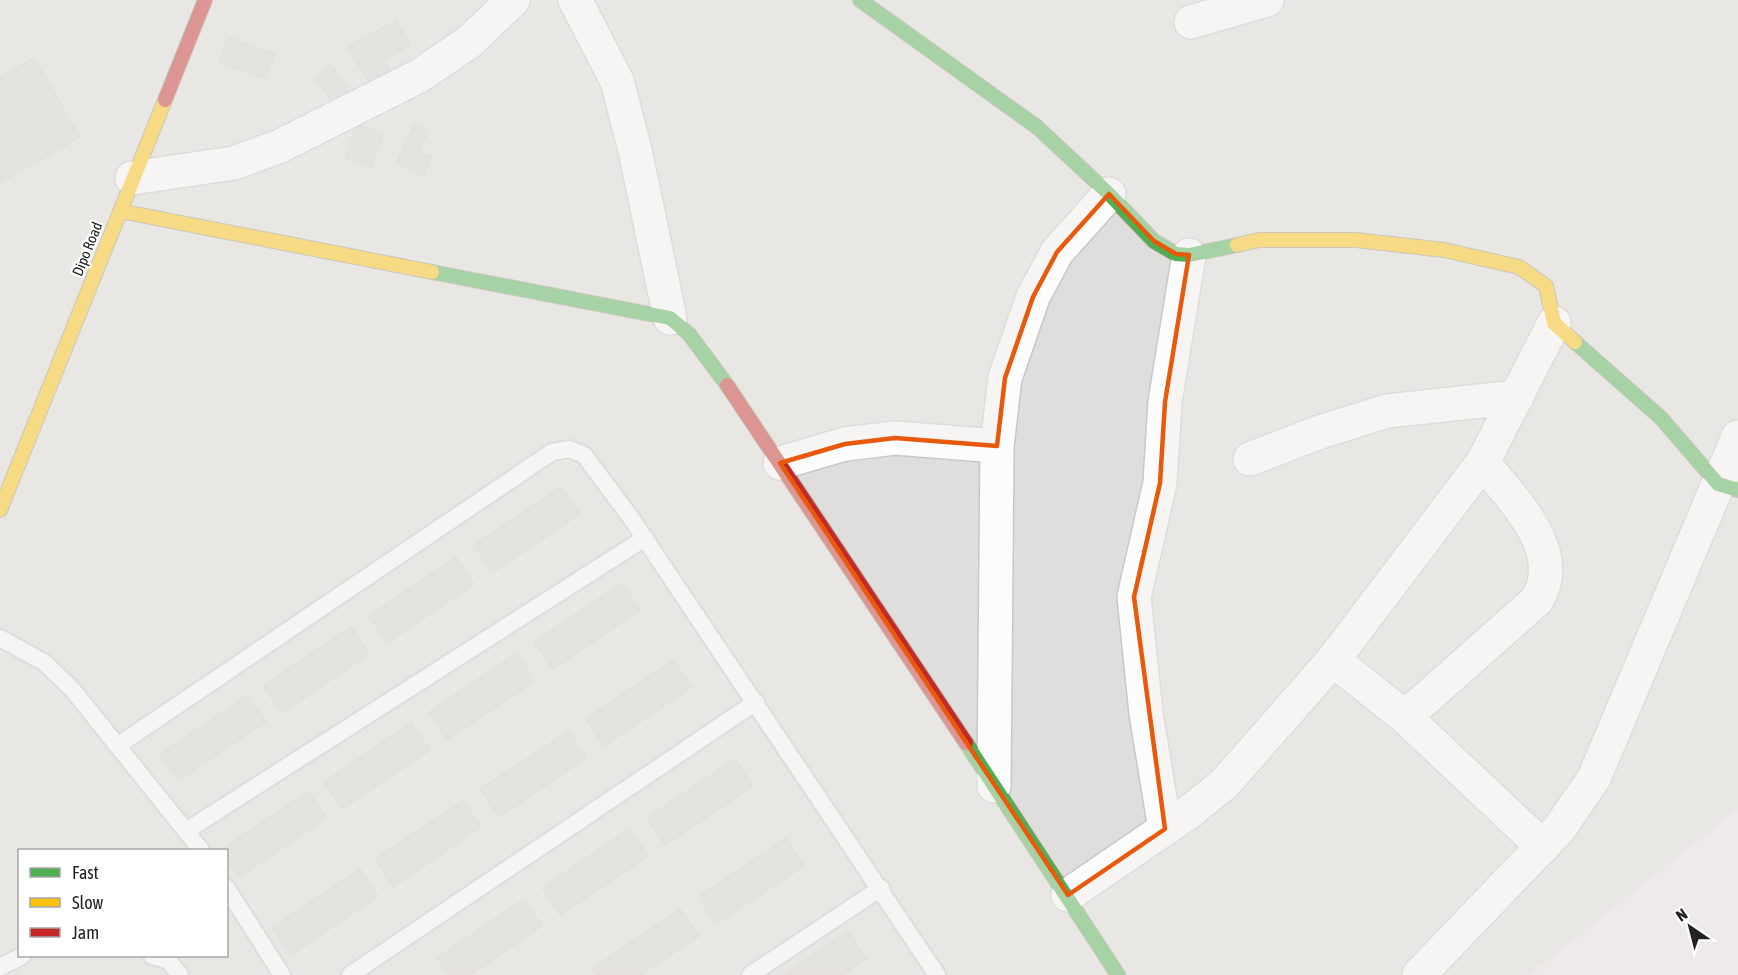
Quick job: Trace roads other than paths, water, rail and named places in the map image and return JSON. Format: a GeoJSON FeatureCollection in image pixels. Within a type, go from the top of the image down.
{"type":"FeatureCollection","features":[{"type":"Feature","properties":{"kind":"street","name":"Dipo Road"},"geometry":{"type":"LineString","coordinates":[[0,510],[205,0]]}},
{"type":"Feature","properties":{"kind":"street"},"geometry":{"type":"LineString","coordinates":[[132,178],[234,163],[280,146],[419,76],[469,42],[513,0]]}},
{"type":"Feature","properties":{"kind":"street"},"geometry":{"type":"LineString","coordinates":[[575,0],[616,81],[635,150],[670,318]]}},
{"type":"Feature","properties":{"kind":"street"},"geometry":{"type":"LineString","coordinates":[[860,0],[1037,127],[1109,194],[1154,241],[1176,254],[1189,255],[1259,240],[1356,240],[1444,250],[1519,267],[1532,274],[1546,286],[1554,323],[1661,418],[1728,487]]}},
{"type":"Feature","properties":{"kind":"street"},"geometry":{"type":"LineString","coordinates":[[1191,22],[1267,0]]}},
{"type":"Feature","properties":{"kind":"street"},"geometry":{"type":"LineString","coordinates":[[994,786],[997,446],[1005,378],[1033,297],[1057,252],[1109,194]]}},
{"type":"Feature","properties":{"kind":"street"},"geometry":{"type":"LineString","coordinates":[[120,211],[670,318],[688,334],[711,362],[780,463],[1068,895],[1118,975]]}},
{"type":"Feature","properties":{"kind":"street"},"geometry":{"type":"LineString","coordinates":[[1165,829],[1146,713],[1134,597],[1160,483],[1165,402],[1189,255]]}},
{"type":"Feature","properties":{"kind":"street"},"geometry":{"type":"LineString","coordinates":[[1068,895],[1165,829],[1224,784],[1333,660],[1483,462],[1554,323]]}},
{"type":"Feature","properties":{"kind":"street"},"geometry":{"type":"LineString","coordinates":[[1250,459],[1320,432],[1386,411],[1517,397]]}},
{"type":"Feature","properties":{"kind":"street"},"geometry":{"type":"LineString","coordinates":[[1419,975],[1543,847],[1576,807],[1594,778],[1728,487],[1738,437]]}},
{"type":"Feature","properties":{"kind":"street"},"geometry":{"type":"LineString","coordinates":[[780,463],[845,444],[895,438],[997,446]]}},
{"type":"Feature","properties":{"kind":"street"},"geometry":{"type":"LineString","coordinates":[[1405,717],[1537,600],[1545,587],[1547,569],[1543,549],[1531,523],[1483,462]]}},
{"type":"Feature","properties":{"kind":"street"},"geometry":{"type":"LineString","coordinates":[[1333,660],[1405,717],[1543,847]]}},
{"type":"Feature","properties":{"kind":"lane"},"geometry":{"type":"LineString","coordinates":[[117,746],[552,452],[570,449],[584,455],[645,538],[937,975]]}},
{"type":"Feature","properties":{"kind":"lane"},"geometry":{"type":"LineString","coordinates":[[186,831],[645,538]]}},
{"type":"Feature","properties":{"kind":"lane"},"geometry":{"type":"LineString","coordinates":[[0,638],[45,663],[72,689],[200,849]]}},
{"type":"Feature","properties":{"kind":"lane"},"geometry":{"type":"LineString","coordinates":[[350,975],[756,702]]}},
{"type":"Feature","properties":{"kind":"lane"},"geometry":{"type":"LineString","coordinates":[[750,975],[881,888]]}},
{"type":"Feature","properties":{"kind":"lane"},"geometry":{"type":"LineString","coordinates":[[228,890],[282,975]]}},
{"type":"Feature","properties":{"kind":"lane"},"geometry":{"type":"LineString","coordinates":[[0,967],[20,957]]}},
{"type":"Feature","properties":{"kind":"lane"},"geometry":{"type":"LineString","coordinates":[[156,957],[168,960],[180,975]]}}]}
